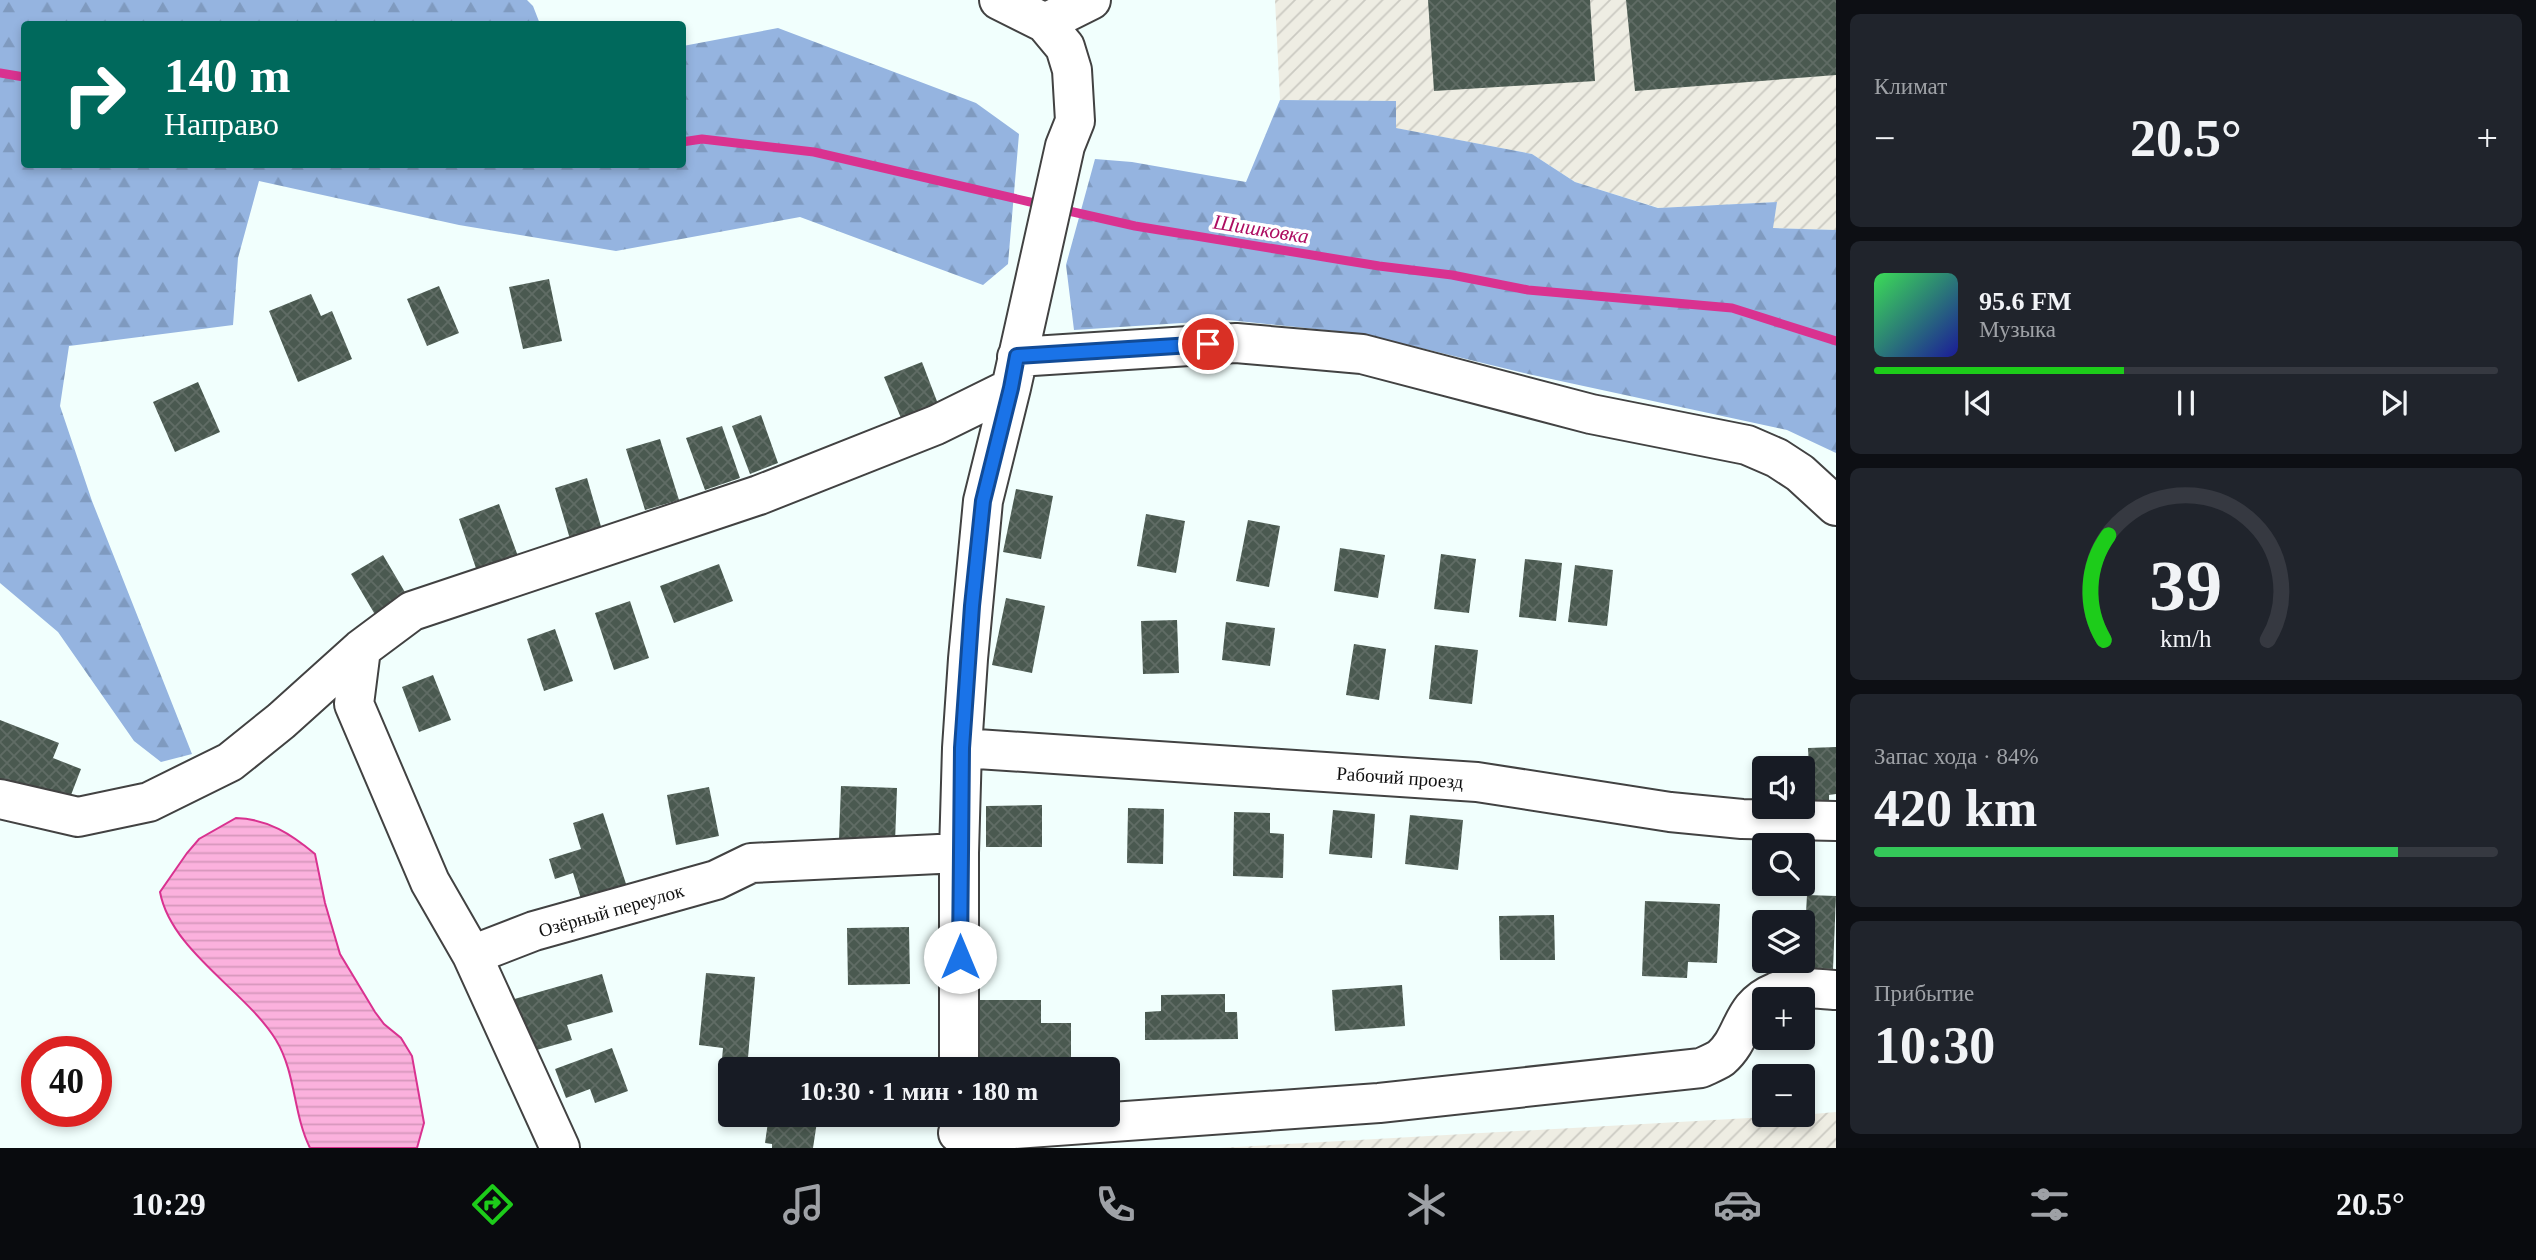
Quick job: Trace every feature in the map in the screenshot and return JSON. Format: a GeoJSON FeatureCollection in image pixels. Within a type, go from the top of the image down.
{"type":"FeatureCollection","features":[{"type":"Feature","properties":{"kind":"street"},"geometry":{"type":"LineString","coordinates":[[959,1057],[962,748],[983,501],[1065,146],[1075,121],[1072,70],[1065,47],[1045,23],[999,0]]}},
{"type":"Feature","properties":{"kind":"street"},"geometry":{"type":"LineString","coordinates":[[1045,23],[1091,0]]}},
{"type":"Feature","properties":{"kind":"street"},"geometry":{"type":"LineString","coordinates":[[0,799],[78,817],[149,802],[230,762],[281,721],[361,649],[412,611],[759,495],[936,425],[1014,372],[1236,343],[1362,354],[1591,414],[1747,445],[1777,458],[1800,473],[1836,506]]}},
{"type":"Feature","properties":{"kind":"street"},"geometry":{"type":"LineString","coordinates":[[361,649],[354,704],[430,882],[472,955],[560,1148]]}},
{"type":"Feature","properties":{"kind":"street","name":"Рабочий проезд"},"geometry":{"type":"LineString","coordinates":[[962,748],[1477,782],[1670,812],[1742,819],[1836,821]]}},
{"type":"Feature","properties":{"kind":"street","name":"Озёрный переулок"},"geometry":{"type":"LineString","coordinates":[[472,955],[534,931],[716,880],[751,863],[960,853]]}},
{"type":"Feature","properties":{"kind":"street"},"geometry":{"type":"LineString","coordinates":[[959,1132],[1378,1102],[1701,1068],[1720,1059],[1734,1043],[1749,1010],[1761,1000],[1778,991],[1836,990]]}},
{"type":"Feature","properties":{"kind":"shaded area"},"geometry":{"type":"Polygon","coordinates":[[[1275,0],[1836,0],[1836,230],[1772,228],[1777,202],[1659,208],[1575,182],[1532,154],[1395,128],[1395,101],[1280,100],[1275,0]]]}},
{"type":"Feature","properties":{"kind":"shaded area"},"geometry":{"type":"Polygon","coordinates":[[[236,818],[258,821],[278,829],[315,854],[325,903],[340,954],[375,1012],[384,1024],[401,1038],[412,1056],[424,1123],[417,1148],[310,1148],[300,1121],[283,1053],[276,1040],[247,1004],[194,952],[167,913],[160,892],[187,853],[199,839],[236,818]]]}},
{"type":"Feature","properties":{"kind":"shaded area"},"geometry":{"type":"Polygon","coordinates":[[[1836,1112],[1836,1148],[1219,1148],[1752,1118],[1752,1127],[1815,1127],[1815,1114],[1836,1112]]]}},
{"type":"Feature","properties":{"kind":"green space"},"geometry":{"type":"Polygon","coordinates":[[[0,0],[527,0],[533,6],[539,21],[21,21],[21,168],[686,168],[686,45],[778,28],[976,103],[1019,134],[1008,264],[983,285],[800,217],[616,251],[459,225],[259,181],[238,258],[233,325],[69,346],[60,406],[92,501],[192,754],[161,762],[134,741],[58,632],[0,583],[0,0]]]}},
{"type":"Feature","properties":{"kind":"green space"},"geometry":{"type":"Polygon","coordinates":[[[1280,100],[1396,101],[1396,128],[1532,154],[1575,182],[1658,208],[1777,202],[1773,228],[1836,230],[1836,453],[1787,430],[1528,374],[1363,334],[1228,320],[1074,330],[1066,265],[1095,159],[1132,162],[1246,182],[1280,100]]]}},
{"type":"Feature","properties":{"kind":"building"},"geometry":{"type":"Polygon","coordinates":[[[1428,0],[1590,0],[1595,81],[1434,91],[1428,0]]]}},
{"type":"Feature","properties":{"kind":"building"},"geometry":{"type":"Polygon","coordinates":[[[1626,0],[1836,0],[1836,75],[1635,91],[1626,0]]]}},
{"type":"Feature","properties":{"kind":"building"},"geometry":{"type":"Polygon","coordinates":[[[549,279],[562,341],[523,349],[509,287],[549,279]]]}},
{"type":"Feature","properties":{"kind":"building"},"geometry":{"type":"Polygon","coordinates":[[[439,286],[459,333],[427,346],[407,299],[439,286]]]}},
{"type":"Feature","properties":{"kind":"building"},"geometry":{"type":"Polygon","coordinates":[[[311,294],[321,316],[332,311],[352,359],[298,382],[269,311],[311,294]]]}},
{"type":"Feature","properties":{"kind":"building"},"geometry":{"type":"Polygon","coordinates":[[[922,362],[938,404],[901,418],[884,377],[922,362]]]}},
{"type":"Feature","properties":{"kind":"building"},"geometry":{"type":"Polygon","coordinates":[[[198,382],[220,432],[175,452],[153,402],[198,382]]]}},
{"type":"Feature","properties":{"kind":"building"},"geometry":{"type":"Polygon","coordinates":[[[761,415],[778,463],[750,474],[732,426],[761,415]]]}},
{"type":"Feature","properties":{"kind":"building"},"geometry":{"type":"Polygon","coordinates":[[[722,426],[740,478],[705,490],[686,438],[722,426]]]}},
{"type":"Feature","properties":{"kind":"building"},"geometry":{"type":"Polygon","coordinates":[[[660,439],[679,500],[645,510],[626,449],[660,439]]]}},
{"type":"Feature","properties":{"kind":"building"},"geometry":{"type":"Polygon","coordinates":[[[587,478],[602,530],[570,539],[555,488],[587,478]]]}},
{"type":"Feature","properties":{"kind":"building"},"geometry":{"type":"Polygon","coordinates":[[[1016,489],[1053,496],[1041,559],[1003,552],[1016,489]]]}},
{"type":"Feature","properties":{"kind":"building"},"geometry":{"type":"Polygon","coordinates":[[[499,504],[519,559],[478,574],[459,519],[499,504]]]}},
{"type":"Feature","properties":{"kind":"building"},"geometry":{"type":"Polygon","coordinates":[[[1146,514],[1185,521],[1176,573],[1137,566],[1146,514]]]}},
{"type":"Feature","properties":{"kind":"building"},"geometry":{"type":"Polygon","coordinates":[[[1248,520],[1280,526],[1269,587],[1236,581],[1248,520]]]}},
{"type":"Feature","properties":{"kind":"building"},"geometry":{"type":"Polygon","coordinates":[[[1340,548],[1385,555],[1378,598],[1334,591],[1340,548]]]}},
{"type":"Feature","properties":{"kind":"building"},"geometry":{"type":"Polygon","coordinates":[[[1441,554],[1476,559],[1469,613],[1434,609],[1441,554]]]}},
{"type":"Feature","properties":{"kind":"building"},"geometry":{"type":"Polygon","coordinates":[[[383,555],[412,604],[380,623],[351,574],[383,555]]]}},
{"type":"Feature","properties":{"kind":"building"},"geometry":{"type":"Polygon","coordinates":[[[1525,559],[1562,563],[1556,621],[1519,617],[1525,559]]]}},
{"type":"Feature","properties":{"kind":"building"},"geometry":{"type":"Polygon","coordinates":[[[719,564],[733,601],[674,623],[660,586],[719,564]]]}},
{"type":"Feature","properties":{"kind":"building"},"geometry":{"type":"Polygon","coordinates":[[[1575,565],[1613,570],[1607,626],[1568,622],[1575,565]]]}},
{"type":"Feature","properties":{"kind":"building"},"geometry":{"type":"Polygon","coordinates":[[[1006,598],[1045,606],[1032,673],[992,665],[1006,598]]]}},
{"type":"Feature","properties":{"kind":"building"},"geometry":{"type":"Polygon","coordinates":[[[630,601],[649,658],[614,670],[595,613],[630,601]]]}},
{"type":"Feature","properties":{"kind":"building"},"geometry":{"type":"Polygon","coordinates":[[[1177,620],[1179,673],[1143,674],[1141,621],[1177,620]]]}},
{"type":"Feature","properties":{"kind":"building"},"geometry":{"type":"Polygon","coordinates":[[[1226,622],[1275,628],[1270,666],[1222,660],[1226,622]]]}},
{"type":"Feature","properties":{"kind":"building"},"geometry":{"type":"Polygon","coordinates":[[[555,629],[573,681],[544,691],[527,639],[555,629]]]}},
{"type":"Feature","properties":{"kind":"building"},"geometry":{"type":"Polygon","coordinates":[[[1354,644],[1386,649],[1379,700],[1346,695],[1354,644]]]}},
{"type":"Feature","properties":{"kind":"building"},"geometry":{"type":"Polygon","coordinates":[[[1435,645],[1478,650],[1472,704],[1429,699],[1435,645]]]}},
{"type":"Feature","properties":{"kind":"building"},"geometry":{"type":"Polygon","coordinates":[[[433,675],[451,720],[419,732],[402,687],[433,675]]]}},
{"type":"Feature","properties":{"kind":"building"},"geometry":{"type":"Polygon","coordinates":[[[0,720],[59,743],[53,758],[81,769],[66,808],[0,783],[0,720]]]}},
{"type":"Feature","properties":{"kind":"building"},"geometry":{"type":"Polygon","coordinates":[[[1836,747],[1836,794],[1829,795],[1829,808],[1815,809],[1815,756],[1808,756],[1808,748],[1836,747]]]}},
{"type":"Feature","properties":{"kind":"building"},"geometry":{"type":"Polygon","coordinates":[[[841,786],[897,788],[895,842],[839,840],[841,786]]]}},
{"type":"Feature","properties":{"kind":"building"},"geometry":{"type":"Polygon","coordinates":[[[709,787],[719,836],[676,845],[667,795],[709,787]]]}},
{"type":"Feature","properties":{"kind":"building"},"geometry":{"type":"Polygon","coordinates":[[[1042,805],[1042,847],[986,847],[986,806],[1042,805]]]}},
{"type":"Feature","properties":{"kind":"building"},"geometry":{"type":"Polygon","coordinates":[[[1128,808],[1164,809],[1163,864],[1127,863],[1128,808]]]}},
{"type":"Feature","properties":{"kind":"building"},"geometry":{"type":"Polygon","coordinates":[[[1333,810],[1375,814],[1372,858],[1329,854],[1333,810]]]}},
{"type":"Feature","properties":{"kind":"building"},"geometry":{"type":"Polygon","coordinates":[[[1234,812],[1270,813],[1270,833],[1284,834],[1283,878],[1233,876],[1234,812]]]}},
{"type":"Feature","properties":{"kind":"building"},"geometry":{"type":"Polygon","coordinates":[[[603,813],[627,887],[582,902],[573,873],[555,879],[549,859],[581,849],[573,823],[603,813]]]}},
{"type":"Feature","properties":{"kind":"building"},"geometry":{"type":"Polygon","coordinates":[[[1410,815],[1463,820],[1458,870],[1405,864],[1410,815]]]}},
{"type":"Feature","properties":{"kind":"building"},"geometry":{"type":"Polygon","coordinates":[[[1807,896],[1836,896],[1833,969],[1815,968],[1815,910],[1806,910],[1807,896]]]}},
{"type":"Feature","properties":{"kind":"building"},"geometry":{"type":"Polygon","coordinates":[[[1645,901],[1720,904],[1717,963],[1688,962],[1687,978],[1642,976],[1645,901]]]}},
{"type":"Feature","properties":{"kind":"building"},"geometry":{"type":"Polygon","coordinates":[[[1554,915],[1555,960],[1500,960],[1499,916],[1554,915]]]}},
{"type":"Feature","properties":{"kind":"building"},"geometry":{"type":"Polygon","coordinates":[[[909,927],[910,984],[848,985],[847,928],[909,927]]]}},
{"type":"Feature","properties":{"kind":"building"},"geometry":{"type":"Polygon","coordinates":[[[706,973],[755,977],[748,1057],[722,1057],[723,1048],[699,1045],[706,973]]]}},
{"type":"Feature","properties":{"kind":"building"},"geometry":{"type":"Polygon","coordinates":[[[602,974],[613,1012],[567,1025],[572,1040],[526,1053],[511,1000],[602,974]]]}},
{"type":"Feature","properties":{"kind":"building"},"geometry":{"type":"Polygon","coordinates":[[[1402,985],[1405,1026],[1335,1031],[1332,990],[1402,985]]]}},
{"type":"Feature","properties":{"kind":"building"},"geometry":{"type":"Polygon","coordinates":[[[1225,994],[1225,1012],[1237,1012],[1238,1039],[1145,1040],[1145,1012],[1161,1011],[1161,995],[1225,994]]]}},
{"type":"Feature","properties":{"kind":"building"},"geometry":{"type":"Polygon","coordinates":[[[980,1000],[1041,1000],[1041,1023],[1071,1023],[1071,1057],[980,1057],[980,1000]]]}},
{"type":"Feature","properties":{"kind":"building"},"geometry":{"type":"Polygon","coordinates":[[[612,1048],[628,1091],[595,1103],[590,1089],[566,1098],[555,1069],[612,1048]]]}},
{"type":"Feature","properties":{"kind":"building"},"geometry":{"type":"Polygon","coordinates":[[[767,1127],[816,1127],[813,1148],[772,1148],[772,1144],[765,1143],[767,1127]]]}},
{"type":"Feature","properties":{"kind":"waterway","name":"Шишковка"},"geometry":{"type":"LineString","coordinates":[[0,73],[21,76]]}},
{"type":"Feature","properties":{"kind":"waterway","name":"Шишковка"},"geometry":{"type":"LineString","coordinates":[[686,141],[702,139],[814,152],[1043,205]]}},
{"type":"Feature","properties":{"kind":"waterway","name":"Шишковка"},"geometry":{"type":"LineString","coordinates":[[1060,209],[1135,226],[1379,266],[1452,275],[1528,290],[1732,308],[1836,341]]}},
{"type":"Feature","properties":{"kind":"route"},"geometry":{"type":"LineString","coordinates":[[960,957],[962,748],[972,606],[983,501],[1017,356],[1208,344]]}}]}
